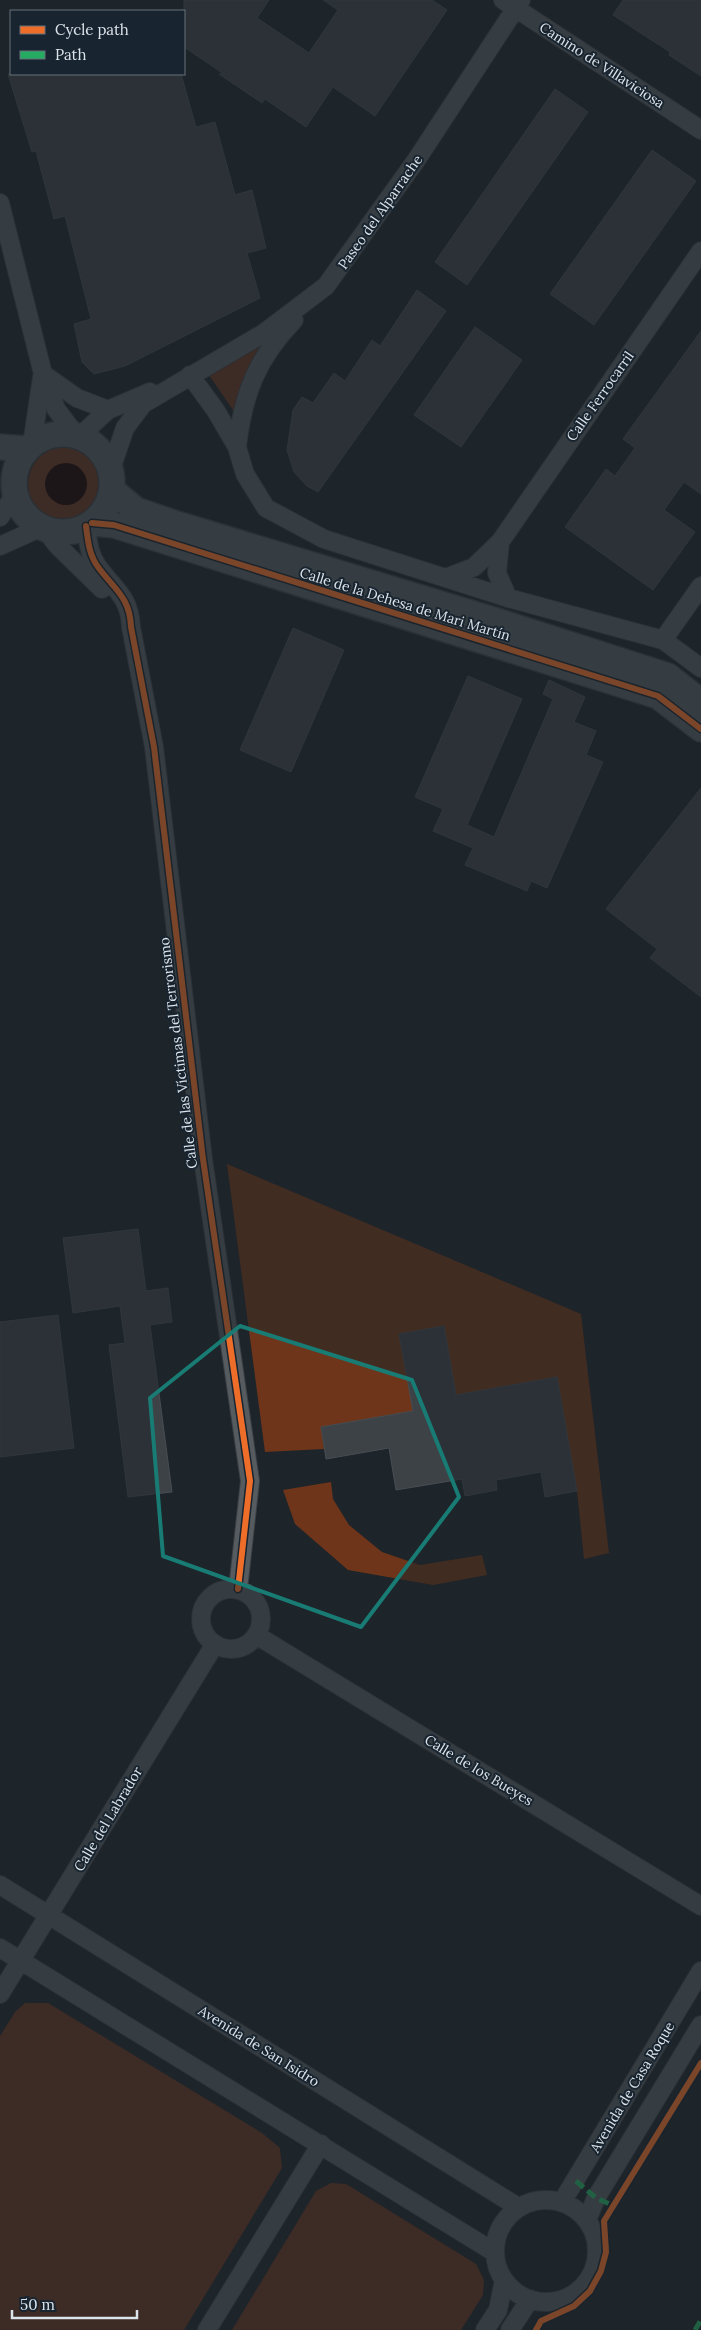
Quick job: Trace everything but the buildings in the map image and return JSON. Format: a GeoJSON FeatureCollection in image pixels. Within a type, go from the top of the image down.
{"type":"FeatureCollection","features":[{"type":"Feature","properties":{"kind":"street","name":"Camino de Villaviciosa"},"geometry":{"type":"LineString","coordinates":[[513,3],[701,130]]}},
{"type":"Feature","properties":{"kind":"street","name":"Paseo del Alparrache"},"geometry":{"type":"LineString","coordinates":[[112,479],[120,439],[143,404],[264,333],[326,286],[418,159],[513,3]]}},
{"type":"Feature","properties":{"kind":"street"},"geometry":{"type":"LineString","coordinates":[[0,203],[43,374],[56,408],[78,435]]}},
{"type":"Feature","properties":{"kind":"street","name":"Calle Ferrocarril"},"geometry":{"type":"LineString","coordinates":[[446,578],[474,567],[500,542],[701,251]]}},
{"type":"Feature","properties":{"kind":"street"},"geometry":{"type":"LineString","coordinates":[[237,447],[240,427],[254,373],[286,329],[326,286]]}},
{"type":"Feature","properties":{"kind":"street"},"geometry":{"type":"LineString","coordinates":[[43,374],[77,398],[108,410]]}},
{"type":"Feature","properties":{"kind":"street"},"geometry":{"type":"LineString","coordinates":[[30,447],[43,374]]}},
{"type":"Feature","properties":{"kind":"street","name":"Paseo del Alparrache"},"geometry":{"type":"LineString","coordinates":[[78,435],[108,410],[190,375]]}},
{"type":"Feature","properties":{"kind":"street"},"geometry":{"type":"LineString","coordinates":[[190,375],[216,411],[237,447],[245,474],[266,508],[324,539],[508,598],[663,640],[701,668]]}},
{"type":"Feature","properties":{"kind":"street"},"geometry":{"type":"LineString","coordinates":[[0,517],[19,460],[30,447],[45,437],[60,433],[78,435],[94,443],[105,455],[112,479],[105,508],[89,525],[73,531],[59,532],[43,528],[30,519],[21,508],[10,488]]}},
{"type":"Feature","properties":{"kind":"street"},"geometry":{"type":"LineString","coordinates":[[0,447],[30,447]]}},
{"type":"Feature","properties":{"kind":"street","name":"Calle de la Dehesa de Mari Martín"},"geometry":{"type":"LineString","coordinates":[[112,479],[136,510],[497,621],[668,676],[701,702]]}},
{"type":"Feature","properties":{"kind":"street","name":"Calle de la Dehesa de Mari Martín"},"geometry":{"type":"LineString","coordinates":[[89,525],[114,525],[658,696],[701,729]]}},
{"type":"Feature","properties":{"kind":"street","name":"Calle de las Víctimas del Terrorismo"},"geometry":{"type":"LineString","coordinates":[[89,525],[88,547],[93,558],[126,601],[131,613],[131,627],[154,747],[203,1159],[250,1481],[238,1589]]}},
{"type":"Feature","properties":{"kind":"street"},"geometry":{"type":"LineString","coordinates":[[0,546],[43,528]]}},
{"type":"Feature","properties":{"kind":"street","name":"Calle de las Víctimas del Terrorismo"},"geometry":{"type":"LineString","coordinates":[[43,528],[57,545],[110,597],[131,627]]}},
{"type":"Feature","properties":{"kind":"street","name":"Calle Ferrocarril"},"geometry":{"type":"LineString","coordinates":[[500,542],[497,573],[508,598]]}},
{"type":"Feature","properties":{"kind":"street"},"geometry":{"type":"LineString","coordinates":[[663,640],[701,586]]}},
{"type":"Feature","properties":{"kind":"street"},"geometry":{"type":"LineString","coordinates":[[226,1589],[238,1589],[253,1598],[261,1613],[261,1625],[256,1635],[248,1643],[238,1648],[226,1648],[215,1644],[207,1636],[202,1625],[202,1613],[207,1602],[215,1594],[226,1589]]}},
{"type":"Feature","properties":{"kind":"street","name":"Calle de los Bueyes"},"geometry":{"type":"LineString","coordinates":[[256,1635],[701,1906]]}},
{"type":"Feature","properties":{"kind":"street","name":"Calle del Labrador"},"geometry":{"type":"LineString","coordinates":[[0,1994],[215,1644]]}},
{"type":"Feature","properties":{"kind":"street","name":"Avenida de San Isidro"},"geometry":{"type":"LineString","coordinates":[[0,1885],[518,2207]]}},
{"type":"Feature","properties":{"kind":"street"},"geometry":{"type":"LineString","coordinates":[[0,1948],[494,2252]]}},
{"type":"Feature","properties":{"kind":"street","name":"Avenida de Casa Roque"},"geometry":{"type":"LineString","coordinates":[[562,2202],[701,1971]]}},
{"type":"Feature","properties":{"kind":"street","name":"Avenida de Casa Roque"},"geometry":{"type":"LineString","coordinates":[[587,2220],[596,2198],[701,2025]]}},
{"type":"Feature","properties":{"kind":"street"},"geometry":{"type":"LineString","coordinates":[[207,2330],[321,2144]]}},
{"type":"Feature","properties":{"kind":"street"},"geometry":{"type":"LineString","coordinates":[[539,2200],[562,2202],[575,2209],[587,2220],[594,2234],[597,2250],[594,2266],[587,2280],[576,2291],[562,2299],[546,2302],[530,2299],[515,2292],[504,2280],[497,2267],[494,2252],[497,2234],[505,2219],[518,2207],[539,2200]]}},
{"type":"Feature","properties":{"kind":"street"},"geometry":{"type":"LineString","coordinates":[[485,2330],[498,2310],[504,2280]]}},
{"type":"Feature","properties":{"kind":"street"},"geometry":{"type":"LineString","coordinates":[[510,2330],[530,2299]]}},
{"type":"Feature","properties":{"kind":"highlighted area"},"geometry":{"type":"Polygon","coordinates":[[[240,1326],[412,1380],[459,1497],[361,1627],[163,1556],[150,1398],[240,1326]]]}},
{"type":"Feature","properties":{"kind":"shaded area"},"geometry":{"type":"Polygon","coordinates":[[[263,345],[237,416],[209,375],[263,345]]]}},
{"type":"Feature","properties":{"kind":"shaded area"},"geometry":{"type":"Polygon","coordinates":[[[58,447],[72,447],[86,453],[96,463],[102,477],[100,498],[86,515],[72,521],[58,521],[44,515],[34,505],[28,491],[28,477],[34,463],[44,453],[58,447]]]}},
{"type":"Feature","properties":{"kind":"shaded area"},"geometry":{"type":"Polygon","coordinates":[[[66,463],[81,469],[87,484],[81,499],[66,505],[51,499],[45,484],[51,469],[66,463]]]}},
{"type":"Feature","properties":{"kind":"shaded area"},"geometry":{"type":"Polygon","coordinates":[[[227,1164],[581,1314],[609,1553],[584,1559],[577,1491],[557,1377],[456,1395],[444,1326],[399,1334],[413,1411],[321,1427],[324,1449],[265,1452],[227,1164]]]}},
{"type":"Feature","properties":{"kind":"shaded area"},"geometry":{"type":"Polygon","coordinates":[[[331,1482],[333,1499],[349,1525],[382,1552],[420,1565],[482,1555],[487,1575],[433,1585],[348,1570],[295,1524],[283,1490],[331,1482]]]}},
{"type":"Feature","properties":{"kind":"shaded area"},"geometry":{"type":"Polygon","coordinates":[[[25,2003],[48,2003],[262,2133],[280,2148],[282,2168],[184,2330],[0,2330],[0,2036],[15,2012],[25,2003]]]}},
{"type":"Feature","properties":{"kind":"shaded area"},"geometry":{"type":"Polygon","coordinates":[[[331,2183],[346,2184],[476,2264],[484,2280],[483,2295],[461,2330],[232,2330],[316,2191],[331,2183]]]}},
{"type":"Feature","properties":{"kind":"marked path"},"geometry":{"type":"LineString","coordinates":[[576,2181],[596,2198],[614,2206]]}},
{"type":"Feature","properties":{"kind":"marked path"},"geometry":{"type":"LineString","coordinates":[[695,2330],[701,2320]]}},
{"type":"Feature","properties":{"kind":"cycle path"},"geometry":{"type":"LineString","coordinates":[[92,523],[114,525],[658,696],[701,729]]}},
{"type":"Feature","properties":{"kind":"cycle path"},"geometry":{"type":"LineString","coordinates":[[86,526],[89,548],[95,562],[120,594],[128,608],[154,747],[203,1159],[250,1481],[238,1589]]}},
{"type":"Feature","properties":{"kind":"cycle path"},"geometry":{"type":"LineString","coordinates":[[536,2330],[541,2321],[574,2306],[590,2291],[601,2271],[606,2252],[604,2221],[701,2063]]}}]}
